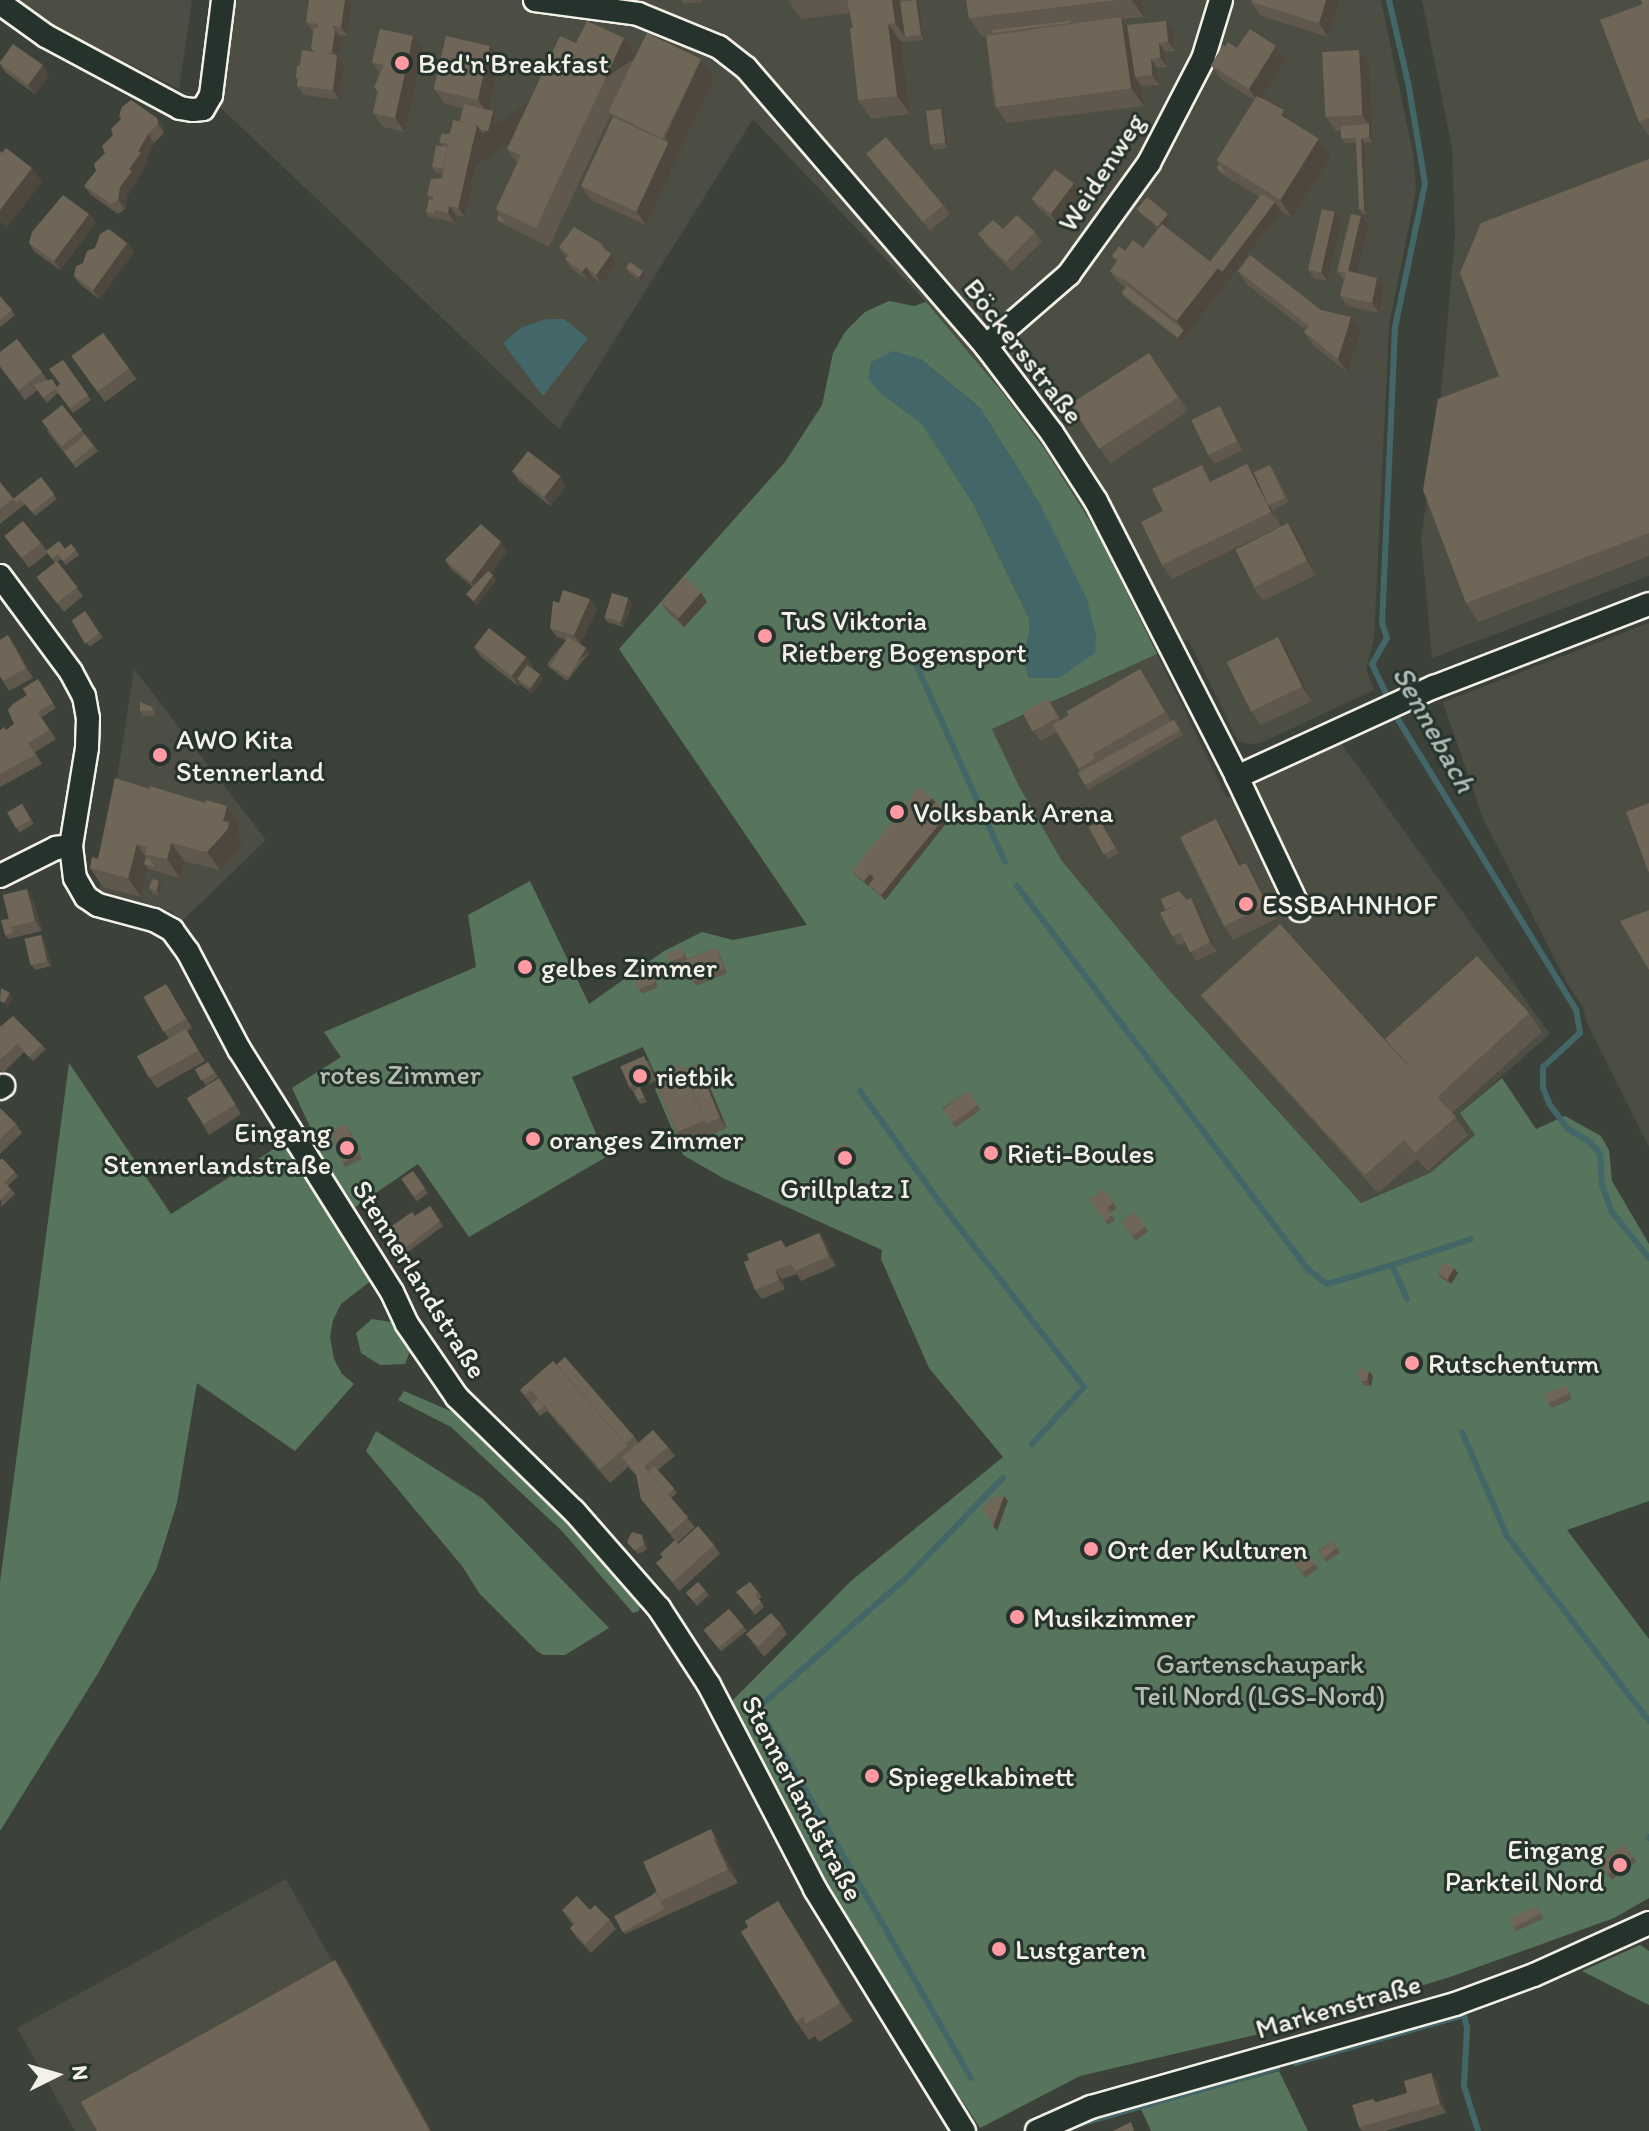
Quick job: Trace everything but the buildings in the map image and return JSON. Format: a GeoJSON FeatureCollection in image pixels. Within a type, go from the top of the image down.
{"type":"FeatureCollection","features":[{"type":"Feature","properties":{"kind":"street"},"geometry":{"type":"LineString","coordinates":[[0,3],[46,36],[180,108],[203,109],[211,95],[223,0]]}},
{"type":"Feature","properties":{"kind":"street","name":"Böckersstraße"},"geometry":{"type":"LineString","coordinates":[[535,0],[638,14],[719,47],[746,68],[986,346],[1052,433],[1096,501],[1237,777],[1300,910]]}},
{"type":"Feature","properties":{"kind":"street","name":"Weidenweg"},"geometry":{"type":"LineString","coordinates":[[986,346],[1069,274],[1149,163],[1203,59],[1221,0]]}},
{"type":"Feature","properties":{"kind":"street","name":"Stennerlandstraße"},"geometry":{"type":"LineString","coordinates":[[0,576],[71,672],[84,696],[88,718],[87,748],[71,846],[75,878],[86,897],[98,905],[154,920],[172,930],[188,952],[239,1049],[392,1292],[407,1324],[457,1397],[574,1511],[659,1608],[709,1685],[815,1889],[964,2131]]}},
{"type":"Feature","properties":{"kind":"street"},"geometry":{"type":"LineString","coordinates":[[1237,777],[1434,687],[1649,604]]}},
{"type":"Feature","properties":{"kind":"street"},"geometry":{"type":"LineString","coordinates":[[0,876],[56,848],[71,846]]}},
{"type":"Feature","properties":{"kind":"street","name":"Markenstraße"},"geometry":{"type":"LineString","coordinates":[[1037,2131],[1091,2107],[1455,2004],[1534,1975],[1649,1923]]}},
{"type":"Feature","properties":{"kind":"shaded area"},"geometry":{"type":"Polygon","coordinates":[[[19,0],[192,0],[179,89],[51,25],[19,0]]]}},
{"type":"Feature","properties":{"kind":"shaded area"},"geometry":{"type":"Polygon","coordinates":[[[234,0],[1381,0],[1413,153],[1416,190],[1389,326],[1374,639],[1366,669],[1374,690],[1261,743],[1238,741],[1188,639],[1157,654],[1044,448],[1002,392],[926,302],[753,119],[559,429],[219,106],[234,0]]]}},
{"type":"Feature","properties":{"kind":"shaded area"},"geometry":{"type":"Polygon","coordinates":[[[1422,0],[1649,0],[1649,576],[1432,658],[1421,537],[1438,428],[1455,236],[1452,148],[1422,0]]]}},
{"type":"Feature","properties":{"kind":"shaded area"},"geometry":{"type":"Polygon","coordinates":[[[1649,623],[1649,1147],[1587,1023],[1583,1007],[1568,985],[1482,816],[1443,702],[1649,623]]]}},
{"type":"Feature","properties":{"kind":"shaded area"},"geometry":{"type":"Polygon","coordinates":[[[1157,654],[1227,798],[1341,743],[1550,1034],[1460,1113],[1476,1135],[1430,1173],[1361,1203],[1168,989],[1062,861],[1019,786],[992,729],[1157,654]]]}},
{"type":"Feature","properties":{"kind":"shaded area","name":"AWO Kita Stennerland"},"geometry":{"type":"Polygon","coordinates":[[[134,669],[266,840],[182,921],[171,911],[99,895],[134,669]]]}},
{"type":"Feature","properties":{"kind":"shaded area"},"geometry":{"type":"Polygon","coordinates":[[[286,1879],[428,2131],[75,2131],[17,2028],[286,1879]]]}},
{"type":"Feature","properties":{"kind":"green space","name":"Gartenschaupark Teil Nord (LGS-Nord)"},"geometry":{"type":"Polygon","coordinates":[[[889,301],[914,306],[926,302],[1002,392],[1044,448],[1098,534],[1157,654],[992,729],[1019,786],[1062,861],[1168,989],[1361,1203],[1430,1173],[1475,1135],[1460,1113],[1502,1078],[1536,1129],[1565,1116],[1601,1136],[1609,1150],[1612,1181],[1649,1244],[1649,1501],[1567,1530],[1649,1639],[1649,1898],[1614,1918],[1450,1977],[1272,2031],[1080,2076],[980,2128],[863,1949],[729,1704],[851,1581],[1003,1457],[929,1368],[881,1259],[882,1250],[723,1178],[683,1155],[655,1089],[660,1085],[643,1047],[572,1077],[606,1157],[469,1237],[418,1164],[351,1210],[303,1135],[311,1129],[292,1088],[341,1057],[324,1032],[476,967],[468,915],[530,881],[589,1004],[664,951],[702,932],[733,940],[807,925],[619,649],[785,462],[822,405],[833,353],[845,332],[865,312],[889,301]],[[921,359],[922,423],[973,503],[1029,618],[1023,658],[1029,678],[1042,508],[980,408],[921,359]]]}},
{"type":"Feature","properties":{"kind":"green space"},"geometry":{"type":"Polygon","coordinates":[[[69,1063],[171,1214],[288,1140],[372,1280],[341,1304],[333,1320],[330,1337],[334,1359],[342,1374],[354,1384],[295,1451],[197,1383],[177,1503],[156,1570],[97,1675],[0,1831],[0,1582],[69,1063]]]}},
{"type":"Feature","properties":{"kind":"green space"},"geometry":{"type":"Polygon","coordinates":[[[372,1319],[391,1322],[410,1351],[405,1364],[380,1365],[361,1353],[356,1333],[372,1319]]]}},
{"type":"Feature","properties":{"kind":"green space"},"geometry":{"type":"Polygon","coordinates":[[[404,1391],[453,1412],[500,1448],[641,1598],[639,1611],[633,1613],[562,1531],[451,1427],[398,1400],[404,1391]]]}},
{"type":"Feature","properties":{"kind":"green space"},"geometry":{"type":"Polygon","coordinates":[[[376,1431],[483,1499],[609,1628],[565,1655],[543,1655],[537,1651],[479,1593],[462,1566],[366,1451],[376,1431]]]}},
{"type":"Feature","properties":{"kind":"green space"},"geometry":{"type":"Polygon","coordinates":[[[1640,1945],[1649,1951],[1649,2005],[1582,1971],[1640,1945]]]}},
{"type":"Feature","properties":{"kind":"green space"},"geometry":{"type":"Polygon","coordinates":[[[1279,2071],[1308,2131],[1151,2131],[1141,2109],[1279,2071]]]}},
{"type":"Feature","properties":{"kind":"water"},"geometry":{"type":"Polygon","coordinates":[[[547,319],[564,319],[588,338],[543,396],[503,343],[522,327],[547,319]]]}},
{"type":"Feature","properties":{"kind":"water"},"geometry":{"type":"Polygon","coordinates":[[[893,351],[921,359],[980,408],[1042,508],[1087,599],[1096,635],[1095,653],[1059,678],[1029,678],[1023,658],[1029,618],[973,503],[922,424],[879,392],[868,378],[871,362],[893,351]]]}},
{"type":"Feature","properties":{"kind":"waterway","name":"Sennebach"},"geometry":{"type":"LineString","coordinates":[[1389,0],[1408,82],[1425,184],[1395,328],[1382,622],[1387,638],[1372,664],[1399,721],[1576,1010],[1580,1033],[1543,1067],[1543,1088],[1550,1105],[1568,1129],[1591,1143],[1600,1154],[1602,1185],[1612,1212],[1649,1258]]}},
{"type":"Feature","properties":{"kind":"waterway"},"geometry":{"type":"LineString","coordinates":[[911,653],[1005,862]]}},
{"type":"Feature","properties":{"kind":"waterway"},"geometry":{"type":"LineString","coordinates":[[1017,886],[1309,1270],[1327,1284],[1392,1265],[1407,1299]]}},
{"type":"Feature","properties":{"kind":"waterway"},"geometry":{"type":"LineString","coordinates":[[860,1091],[938,1200],[1084,1387],[1032,1444]]}},
{"type":"Feature","properties":{"kind":"waterway"},"geometry":{"type":"LineString","coordinates":[[1392,1265],[1471,1239]]}},
{"type":"Feature","properties":{"kind":"waterway"},"geometry":{"type":"LineString","coordinates":[[1462,1432],[1507,1536],[1649,1721]]}},
{"type":"Feature","properties":{"kind":"waterway"},"geometry":{"type":"LineString","coordinates":[[971,2078],[758,1708],[905,1579],[1003,1478]]}},
{"type":"Feature","properties":{"kind":"waterway"},"geometry":{"type":"LineString","coordinates":[[1295,2063],[1464,2015],[1467,2028],[1464,2086],[1478,2131]]}},
{"type":"Feature","properties":{"kind":"waterway"},"geometry":{"type":"LineString","coordinates":[[1079,2124],[1277,2068]]}},
{"type":"Feature","properties":{"kind":"place","name":"Bed'n'Breakfast"},"geometry":{"type":"Point","coordinates":[402,63]}},
{"type":"Feature","properties":{"kind":"place","name":"TuS Viktoria Rietberg Bogensport"},"geometry":{"type":"Point","coordinates":[765,636]}},
{"type":"Feature","properties":{"kind":"place","name":"AWO Kita Stennerland"},"geometry":{"type":"Point","coordinates":[160,755]}},
{"type":"Feature","properties":{"kind":"place","name":"Volksbank Arena"},"geometry":{"type":"Point","coordinates":[897,812]}},
{"type":"Feature","properties":{"kind":"place","name":"ESSBAHNHOF"},"geometry":{"type":"Point","coordinates":[1246,904]}},
{"type":"Feature","properties":{"kind":"place","name":"gelbes Zimmer"},"geometry":{"type":"Point","coordinates":[525,967]}},
{"type":"Feature","properties":{"kind":"place","name":"rietbik"},"geometry":{"type":"Point","coordinates":[640,1076]}},
{"type":"Feature","properties":{"kind":"place","name":"oranges Zimmer"},"geometry":{"type":"Point","coordinates":[533,1139]}},
{"type":"Feature","properties":{"kind":"place","name":"Eingang Stennerlandstraße"},"geometry":{"type":"Point","coordinates":[347,1148]}},
{"type":"Feature","properties":{"kind":"place","name":"Rieti-Boules"},"geometry":{"type":"Point","coordinates":[991,1153]}},
{"type":"Feature","properties":{"kind":"place","name":"Grillplatz I"},"geometry":{"type":"Point","coordinates":[845,1158]}},
{"type":"Feature","properties":{"kind":"place","name":"Rutschenturm"},"geometry":{"type":"Point","coordinates":[1412,1363]}},
{"type":"Feature","properties":{"kind":"place","name":"Ort der Kulturen"},"geometry":{"type":"Point","coordinates":[1091,1549]}},
{"type":"Feature","properties":{"kind":"place","name":"Musikzimmer"},"geometry":{"type":"Point","coordinates":[1017,1617]}},
{"type":"Feature","properties":{"kind":"place","name":"Spiegelkabinett"},"geometry":{"type":"Point","coordinates":[872,1776]}},
{"type":"Feature","properties":{"kind":"place","name":"Eingang Parkteil Nord"},"geometry":{"type":"Point","coordinates":[1620,1865]}},
{"type":"Feature","properties":{"kind":"place","name":"Lustgarten"},"geometry":{"type":"Point","coordinates":[999,1949]}},
{"type":"Feature","properties":{"kind":"park label","name":"rotes Zimmer"},"geometry":{"type":"Point","coordinates":[400,1074]}}]}
